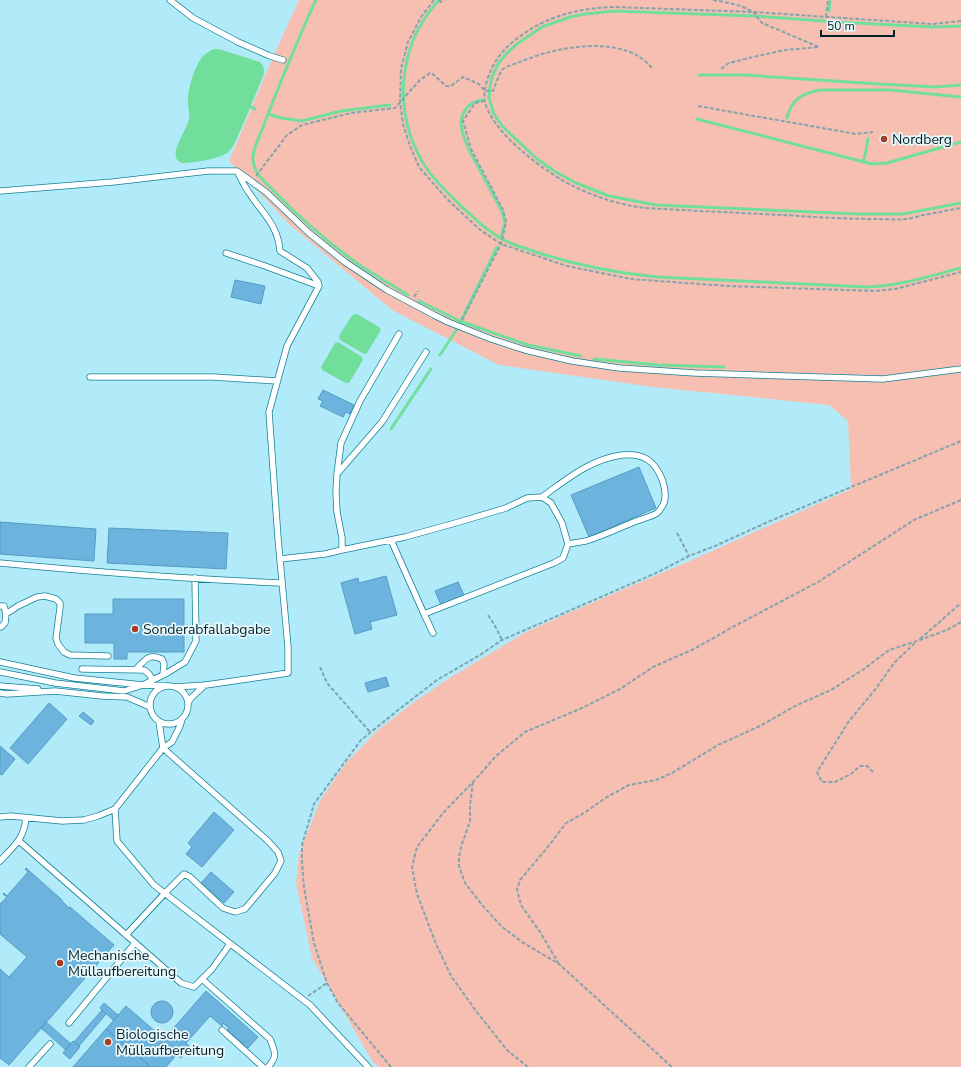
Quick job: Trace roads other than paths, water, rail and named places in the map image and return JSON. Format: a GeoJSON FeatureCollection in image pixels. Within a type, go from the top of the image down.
{"type":"FeatureCollection","features":[{"type":"Feature","properties":{"kind":"lane"},"geometry":{"type":"LineString","coordinates":[[170,0],[193,18],[238,42],[283,60]]}},
{"type":"Feature","properties":{"kind":"lane"},"geometry":{"type":"LineString","coordinates":[[0,191],[113,182],[208,171],[237,171],[266,192],[309,233],[345,262],[387,290],[434,315],[491,339],[525,350],[572,361],[619,368],[695,373],[883,379],[961,369]]}},
{"type":"Feature","properties":{"kind":"lane"},"geometry":{"type":"LineString","coordinates":[[0,662],[74,678],[175,687],[206,685],[288,674],[288,647],[269,412],[287,346],[319,286],[318,282],[307,268],[280,251],[276,232],[267,217],[249,194],[237,171]]}},
{"type":"Feature","properties":{"kind":"lane"},"geometry":{"type":"LineString","coordinates":[[226,254],[265,266],[319,286]]}},
{"type":"Feature","properties":{"kind":"lane"},"geometry":{"type":"LineString","coordinates":[[342,550],[342,538],[337,512],[336,492],[341,443],[360,400],[399,334]]}},
{"type":"Feature","properties":{"kind":"lane"},"geometry":{"type":"LineString","coordinates":[[337,474],[382,422],[426,352]]}},
{"type":"Feature","properties":{"kind":"lane"},"geometry":{"type":"LineString","coordinates":[[90,377],[213,377],[278,381]]}},
{"type":"Feature","properties":{"kind":"lane"},"geometry":{"type":"LineString","coordinates":[[280,558],[325,554],[405,537],[506,508],[527,498],[542,497],[585,467],[600,460],[614,456],[627,454],[639,455],[652,462],[658,471],[665,490],[664,503],[657,513],[593,539],[568,544]]}},
{"type":"Feature","properties":{"kind":"lane"},"geometry":{"type":"LineString","coordinates":[[424,614],[554,563],[563,558],[568,544],[562,524],[552,503],[542,497]]}},
{"type":"Feature","properties":{"kind":"lane"},"geometry":{"type":"LineString","coordinates":[[391,540],[433,633]]}},
{"type":"Feature","properties":{"kind":"lane"},"geometry":{"type":"LineString","coordinates":[[0,563],[63,569],[282,584]]}},
{"type":"Feature","properties":{"kind":"lane"},"geometry":{"type":"LineString","coordinates":[[0,672],[55,683],[124,691],[143,685],[185,662],[196,641],[195,578]]}},
{"type":"Feature","properties":{"kind":"lane"},"geometry":{"type":"LineString","coordinates":[[6,614],[18,606],[37,597],[45,596],[56,599],[60,603],[56,638],[58,644],[64,652],[70,655],[108,656]]}},
{"type":"Feature","properties":{"kind":"lane"},"geometry":{"type":"LineString","coordinates":[[0,606],[4,606],[6,614],[6,623],[0,627]]}},
{"type":"Feature","properties":{"kind":"lane"},"geometry":{"type":"LineString","coordinates":[[136,669],[144,660],[150,657],[156,657],[162,659],[164,664],[163,675]]}},
{"type":"Feature","properties":{"kind":"lane"},"geometry":{"type":"LineString","coordinates":[[82,669],[144,670],[153,680]]}},
{"type":"Feature","properties":{"kind":"lane"},"geometry":{"type":"LineString","coordinates":[[188,703],[191,698],[206,685]]}},
{"type":"Feature","properties":{"kind":"lane"},"geometry":{"type":"LineString","coordinates":[[0,686],[127,697],[150,707]]}},
{"type":"Feature","properties":{"kind":"lane"},"geometry":{"type":"LineString","coordinates":[[168,686],[162,687],[152,695],[150,701],[151,713],[159,722],[165,724],[177,723],[182,720]]}},
{"type":"Feature","properties":{"kind":"lane"},"geometry":{"type":"LineString","coordinates":[[0,817],[12,816],[62,821],[84,820],[115,809],[162,748],[172,742],[182,720],[186,715],[188,709],[187,698],[180,689],[175,687]]}},
{"type":"Feature","properties":{"kind":"lane"},"geometry":{"type":"LineString","coordinates":[[0,693],[55,691]]}},
{"type":"Feature","properties":{"kind":"lane"},"geometry":{"type":"LineString","coordinates":[[126,935],[164,893],[184,874],[190,877],[223,908],[235,912],[245,909],[275,873],[281,861],[278,852],[268,841],[162,748],[159,722]]}},
{"type":"Feature","properties":{"kind":"lane"},"geometry":{"type":"LineString","coordinates":[[115,809],[117,841],[154,885],[310,1005],[368,1067]]}},
{"type":"Feature","properties":{"kind":"lane"},"geometry":{"type":"LineString","coordinates":[[0,861],[19,841],[25,826],[26,818]]}},
{"type":"Feature","properties":{"kind":"lane"},"geometry":{"type":"LineString","coordinates":[[19,841],[181,983],[194,987],[212,969],[230,944]]}},
{"type":"Feature","properties":{"kind":"lane"},"geometry":{"type":"LineString","coordinates":[[69,1023],[134,942]]}},
{"type":"Feature","properties":{"kind":"lane"},"geometry":{"type":"LineString","coordinates":[[202,978],[270,1039],[275,1053],[274,1060],[268,1067]]}},
{"type":"Feature","properties":{"kind":"lane"},"geometry":{"type":"LineString","coordinates":[[222,1030],[263,1067]]}},
{"type":"Feature","properties":{"kind":"lane"},"geometry":{"type":"LineString","coordinates":[[29,1067],[50,1044]]}},
{"type":"Feature","properties":{"kind":"waterway"},"geometry":{"type":"LineString","coordinates":[[316,0],[256,143],[253,155],[255,169],[265,182],[317,232],[361,266],[408,295]]}},
{"type":"Feature","properties":{"kind":"waterway"},"geometry":{"type":"LineString","coordinates":[[439,0],[425,19],[414,39],[407,60],[404,82],[404,105],[408,127],[416,148],[427,169],[434,178],[477,221],[489,231],[510,243],[571,262],[613,271],[657,277],[867,287],[903,283],[961,268]]}},
{"type":"Feature","properties":{"kind":"waterway"},"geometry":{"type":"LineString","coordinates":[[829,11],[830,0]]}},
{"type":"Feature","properties":{"kind":"waterway"},"geometry":{"type":"LineString","coordinates":[[961,26],[932,27],[755,16],[614,11],[585,14],[570,17],[542,27],[517,44],[498,64],[492,77],[489,98],[494,114],[502,126],[536,158],[554,171],[576,183],[609,196],[656,205],[858,214],[903,214],[961,203]]}},
{"type":"Feature","properties":{"kind":"waterway"},"geometry":{"type":"LineString","coordinates":[[699,75],[745,75],[935,87],[961,85]]}},
{"type":"Feature","properties":{"kind":"waterway"},"geometry":{"type":"LineString","coordinates":[[787,118],[791,106],[798,98],[808,93],[820,90],[891,90],[961,97]]}},
{"type":"Feature","properties":{"kind":"waterway"},"geometry":{"type":"LineString","coordinates":[[482,100],[469,105],[463,114],[461,124],[469,150],[502,211],[505,222],[501,238]]}},
{"type":"Feature","properties":{"kind":"waterway"},"geometry":{"type":"LineString","coordinates":[[268,114],[281,118],[302,121],[341,111],[390,105]]}},
{"type":"Feature","properties":{"kind":"waterway"},"geometry":{"type":"LineString","coordinates":[[251,107],[255,109]]}},
{"type":"Feature","properties":{"kind":"waterway"},"geometry":{"type":"LineString","coordinates":[[697,119],[872,164],[887,163],[961,142]]}},
{"type":"Feature","properties":{"kind":"waterway"},"geometry":{"type":"LineString","coordinates":[[863,162],[868,139]]}},
{"type":"Feature","properties":{"kind":"waterway"},"geometry":{"type":"LineString","coordinates":[[460,323],[497,247]]}},
{"type":"Feature","properties":{"kind":"waterway"},"geometry":{"type":"LineString","coordinates":[[419,301],[460,321],[528,345],[581,356]]}},
{"type":"Feature","properties":{"kind":"waterway"},"geometry":{"type":"LineString","coordinates":[[440,355],[457,329]]}},
{"type":"Feature","properties":{"kind":"waterway"},"geometry":{"type":"LineString","coordinates":[[594,359],[658,365],[724,367]]}},
{"type":"Feature","properties":{"kind":"waterway"},"geometry":{"type":"LineString","coordinates":[[391,429],[431,369]]}},
{"type":"Feature","properties":{"kind":"place","name":"Nordberg"},"geometry":{"type":"Point","coordinates":[884,139]}},
{"type":"Feature","properties":{"kind":"place","name":"Sonderabfallabgabe"},"geometry":{"type":"Point","coordinates":[135,629]}},
{"type":"Feature","properties":{"kind":"place","name":"Mechanische Müllaufbereitung"},"geometry":{"type":"Point","coordinates":[60,963]}},
{"type":"Feature","properties":{"kind":"place","name":"Biologische Müllaufbereitung"},"geometry":{"type":"Point","coordinates":[108,1042]}}]}
